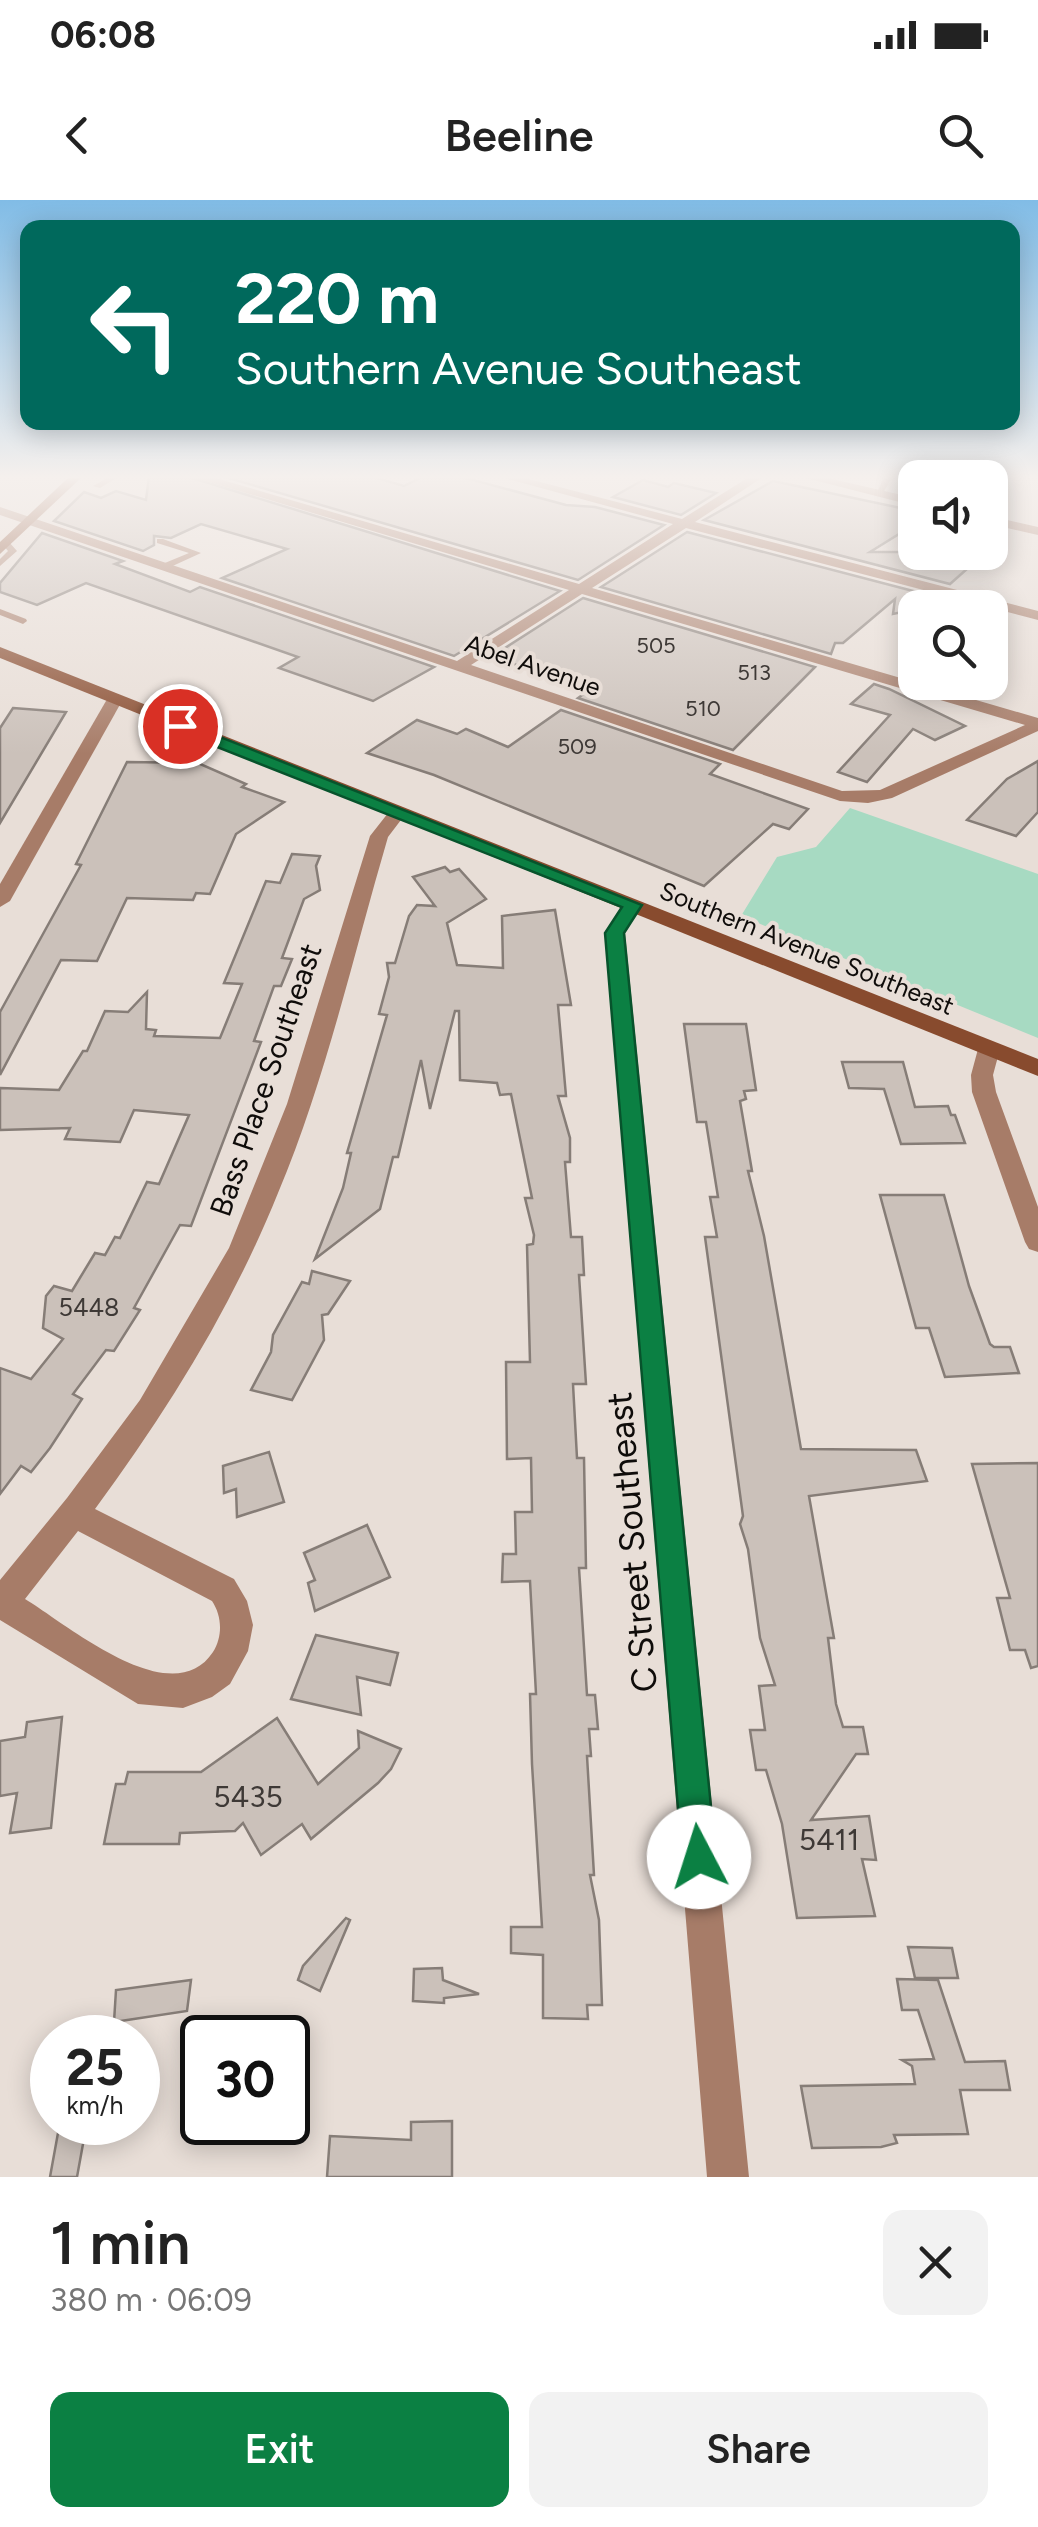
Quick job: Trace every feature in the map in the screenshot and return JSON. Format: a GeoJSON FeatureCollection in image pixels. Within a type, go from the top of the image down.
{"type":"FeatureCollection","features":[{"type":"Feature","properties":{"kind":"main road","name":"Southern Avenue Southeast"},"geometry":{"type":"LineString","coordinates":[[0,652],[114,701],[1038,1068]]}},
{"type":"Feature","properties":{"kind":"street","name":"Abel Avenue"},"geometry":{"type":"LineString","coordinates":[[170,569],[840,796],[878,796],[1038,724]]}},
{"type":"Feature","properties":{"kind":"street"},"geometry":{"type":"LineString","coordinates":[[514,569],[1038,724]]}},
{"type":"Feature","properties":{"kind":"street"},"geometry":{"type":"LineString","coordinates":[[458,666],[607,569]]}},
{"type":"Feature","properties":{"kind":"street"},"geometry":{"type":"LineString","coordinates":[[860,569],[1038,616]]}},
{"type":"Feature","properties":{"kind":"street"},"geometry":{"type":"LineString","coordinates":[[0,901],[114,701]]}},
{"type":"Feature","properties":{"kind":"street","name":"Bass Place Southeast"},"geometry":{"type":"LineString","coordinates":[[0,1603],[75,1514],[154,1404],[239,1255],[280,1156],[379,836],[398,812]]}},
{"type":"Feature","properties":{"kind":"street","name":"C Street Southeast"},"geometry":{"type":"LineString","coordinates":[[632,905],[614,933],[620,1013],[728,2177]]}},
{"type":"Feature","properties":{"kind":"street"},"geometry":{"type":"LineString","coordinates":[[989,1049],[982,1075],[984,1092],[1038,1242]]}},
{"type":"Feature","properties":{"kind":"street"},"geometry":{"type":"LineString","coordinates":[[0,1603],[148,1690],[184,1690],[206,1683],[224,1666],[238,1624],[236,1604],[224,1590],[75,1514]]}},
{"type":"Feature","properties":{"kind":"lane"},"geometry":{"type":"LineString","coordinates":[[0,612],[22,620]]}},
{"type":"Feature","properties":{"kind":"green space"},"geometry":{"type":"Polygon","coordinates":[[[850,808],[1038,874],[1038,1038],[741,916],[777,857],[816,847],[850,808]]]}},
{"type":"Feature","properties":{"kind":"building"},"geometry":{"type":"Polygon","coordinates":[[[12,569],[129,569],[190,592],[200,587],[434,667],[373,701],[279,668],[298,657],[86,583],[37,605],[0,592],[0,583],[12,569]]]}},
{"type":"Feature","properties":{"kind":"building"},"geometry":{"type":"Polygon","coordinates":[[[242,569],[489,569],[560,591],[454,656],[222,578],[242,569]]]}},
{"type":"Feature","properties":{"kind":"building"},"geometry":{"type":"Polygon","coordinates":[[[541,569],[595,569],[578,580],[541,569]]]}},
{"type":"Feature","properties":{"kind":"building"},"geometry":{"type":"Polygon","coordinates":[[[629,569],[830,569],[909,590],[898,590],[898,613],[893,614],[895,599],[843,643],[835,643],[831,654],[601,587],[629,569]]]}},
{"type":"Feature","properties":{"kind":"building"},"geometry":{"type":"Polygon","coordinates":[[[893,569],[898,570],[966,570],[950,584],[893,569]]]}},
{"type":"Feature","properties":{"kind":"building"},"geometry":{"type":"Polygon","coordinates":[[[583,598],[815,667],[733,750],[578,698],[592,688],[491,657],[583,598]]]}},
{"type":"Feature","properties":{"kind":"building"},"geometry":{"type":"Polygon","coordinates":[[[874,684],[898,693],[898,700],[912,700],[965,726],[935,740],[913,729],[867,782],[838,772],[890,715],[851,704],[874,684]]]}},
{"type":"Feature","properties":{"kind":"building"},"geometry":{"type":"Polygon","coordinates":[[[13,708],[66,712],[0,823],[0,728],[13,708]]]}},
{"type":"Feature","properties":{"kind":"building"},"geometry":{"type":"Polygon","coordinates":[[[561,710],[720,764],[710,774],[808,809],[789,829],[773,824],[704,886],[434,775],[367,753],[417,720],[457,734],[466,729],[508,747],[561,710]]]}},
{"type":"Feature","properties":{"kind":"building"},"geometry":{"type":"Polygon","coordinates":[[[1038,761],[1038,812],[1016,836],[967,820],[1007,779],[1038,761]]]}},
{"type":"Feature","properties":{"kind":"building"},"geometry":{"type":"Polygon","coordinates":[[[127,762],[198,763],[246,784],[242,787],[284,802],[236,834],[210,894],[196,893],[193,900],[127,898],[97,961],[61,960],[0,1075],[0,1012],[81,865],[76,864],[127,762]]]}},
{"type":"Feature","properties":{"kind":"building"},"geometry":{"type":"Polygon","coordinates":[[[292,854],[320,856],[316,866],[320,890],[304,899],[282,958],[292,959],[281,986],[274,986],[254,1041],[261,1042],[191,1226],[180,1225],[134,1308],[140,1310],[114,1351],[106,1350],[73,1394],[82,1399],[50,1448],[31,1472],[21,1466],[0,1494],[0,1368],[31,1379],[63,1339],[43,1328],[46,1296],[54,1286],[72,1291],[95,1253],[105,1255],[115,1237],[120,1238],[147,1182],[159,1184],[189,1115],[134,1110],[120,1142],[65,1139],[70,1128],[0,1130],[0,1088],[59,1090],[83,1051],[87,1051],[105,1011],[128,1012],[147,992],[146,1029],[156,1030],[154,1036],[220,1038],[242,984],[224,983],[266,881],[280,883],[292,854]]]}},
{"type":"Feature","properties":{"kind":"building"},"geometry":{"type":"Polygon","coordinates":[[[445,867],[450,872],[459,869],[486,899],[447,923],[457,965],[503,968],[502,916],[555,910],[571,1005],[558,1005],[566,1096],[558,1096],[570,1138],[570,1162],[565,1162],[571,1237],[582,1237],[584,1275],[579,1275],[586,1384],[573,1384],[577,1458],[584,1458],[586,1568],[579,1568],[587,1695],[595,1695],[598,1729],[589,1729],[591,1756],[587,1756],[594,1875],[590,1875],[599,1920],[602,2005],[587,2005],[588,2019],[543,2018],[543,1955],[511,1953],[511,1927],[542,1927],[532,1764],[530,1694],[536,1694],[530,1581],[502,1582],[503,1554],[516,1554],[515,1512],[532,1512],[531,1458],[507,1459],[506,1362],[530,1362],[527,1245],[533,1244],[534,1235],[525,1198],[532,1198],[511,1094],[500,1095],[497,1083],[460,1080],[459,1011],[455,1011],[430,1109],[421,1060],[398,1157],[393,1157],[380,1209],[315,1259],[343,1188],[351,1153],[347,1153],[387,1015],[379,1014],[389,977],[387,963],[395,963],[409,916],[417,905],[435,906],[413,877],[445,867]]]}},
{"type":"Feature","properties":{"kind":"building"},"geometry":{"type":"Polygon","coordinates":[[[684,1024],[746,1024],[756,1090],[744,1091],[746,1099],[740,1101],[752,1171],[748,1171],[764,1236],[801,1449],[916,1450],[927,1481],[809,1496],[834,1638],[828,1638],[836,1704],[843,1727],[863,1727],[868,1754],[856,1754],[811,1820],[869,1816],[876,1860],[862,1859],[875,1916],[797,1918],[782,1824],[766,1770],[756,1770],[750,1730],[765,1730],[759,1686],[775,1685],[760,1638],[748,1549],[740,1524],[743,1516],[705,1237],[717,1237],[710,1197],[718,1197],[706,1122],[697,1122],[684,1024]]]}},
{"type":"Feature","properties":{"kind":"building"},"geometry":{"type":"Polygon","coordinates":[[[842,1062],[903,1062],[915,1107],[948,1106],[965,1143],[901,1144],[884,1089],[849,1088],[842,1062]]]}},
{"type":"Feature","properties":{"kind":"building"},"geometry":{"type":"Polygon","coordinates":[[[880,1195],[944,1195],[990,1344],[1010,1347],[1019,1373],[945,1377],[929,1328],[916,1328],[880,1195]]]}},
{"type":"Feature","properties":{"kind":"building"},"geometry":{"type":"Polygon","coordinates":[[[312,1271],[350,1281],[328,1314],[322,1315],[324,1340],[292,1400],[251,1390],[271,1352],[273,1335],[302,1282],[309,1284],[312,1271]]]}},
{"type":"Feature","properties":{"kind":"building"},"geometry":{"type":"Polygon","coordinates":[[[269,1452],[284,1502],[237,1517],[236,1489],[224,1493],[223,1466],[269,1452]]]}},
{"type":"Feature","properties":{"kind":"building"},"geometry":{"type":"Polygon","coordinates":[[[1038,1463],[1038,1666],[1031,1668],[1025,1650],[1010,1650],[997,1598],[1010,1598],[972,1464],[1038,1463]]]}},
{"type":"Feature","properties":{"kind":"building"},"geometry":{"type":"Polygon","coordinates":[[[367,1525],[390,1577],[315,1611],[308,1583],[315,1580],[304,1553],[367,1525]]]}},
{"type":"Feature","properties":{"kind":"building"},"geometry":{"type":"Polygon","coordinates":[[[316,1635],[398,1653],[390,1685],[357,1677],[361,1715],[291,1699],[316,1635]]]}},
{"type":"Feature","properties":{"kind":"building"},"geometry":{"type":"Polygon","coordinates":[[[62,1717],[51,1828],[10,1833],[17,1793],[0,1796],[0,1741],[25,1737],[27,1722],[62,1717]]]}},
{"type":"Feature","properties":{"kind":"building"},"geometry":{"type":"Polygon","coordinates":[[[277,1718],[318,1784],[359,1748],[358,1731],[401,1749],[378,1783],[311,1839],[302,1824],[261,1855],[243,1823],[235,1831],[180,1833],[179,1844],[104,1844],[116,1784],[125,1784],[128,1772],[201,1772],[277,1718]]]}},
{"type":"Feature","properties":{"kind":"building"},"geometry":{"type":"Polygon","coordinates":[[[346,1918],[350,1920],[320,1991],[298,1980],[303,1966],[346,1918]]]}},
{"type":"Feature","properties":{"kind":"building"},"geometry":{"type":"Polygon","coordinates":[[[908,1947],[952,1948],[958,1978],[915,1978],[908,1947]]]}},
{"type":"Feature","properties":{"kind":"building"},"geometry":{"type":"Polygon","coordinates":[[[442,1968],[443,1980],[479,1994],[444,1998],[444,2003],[413,2001],[414,1969],[442,1968]]]}},
{"type":"Feature","properties":{"kind":"building"},"geometry":{"type":"Polygon","coordinates":[[[897,1979],[938,1980],[965,2062],[1005,2061],[1010,2090],[960,2090],[968,2134],[894,2135],[897,2143],[881,2147],[812,2148],[801,2086],[915,2084],[912,2066],[902,2060],[934,2059],[918,2010],[902,2010],[897,1979]]]}},
{"type":"Feature","properties":{"kind":"building"},"geometry":{"type":"Polygon","coordinates":[[[191,1980],[187,2011],[160,2015],[114,2015],[116,1990],[191,1980]]]}},
{"type":"Feature","properties":{"kind":"building"},"geometry":{"type":"Polygon","coordinates":[[[452,2121],[452,2177],[327,2177],[330,2136],[411,2140],[411,2122],[452,2121]]]}},
{"type":"Feature","properties":{"kind":"building"},"geometry":{"type":"Polygon","coordinates":[[[56,2145],[83,2145],[77,2177],[50,2177],[56,2145]]]}},
{"type":"Feature","properties":{"kind":"route"},"geometry":{"type":"LineString","coordinates":[[180,726],[632,905],[614,933],[699,1857]]}}]}
